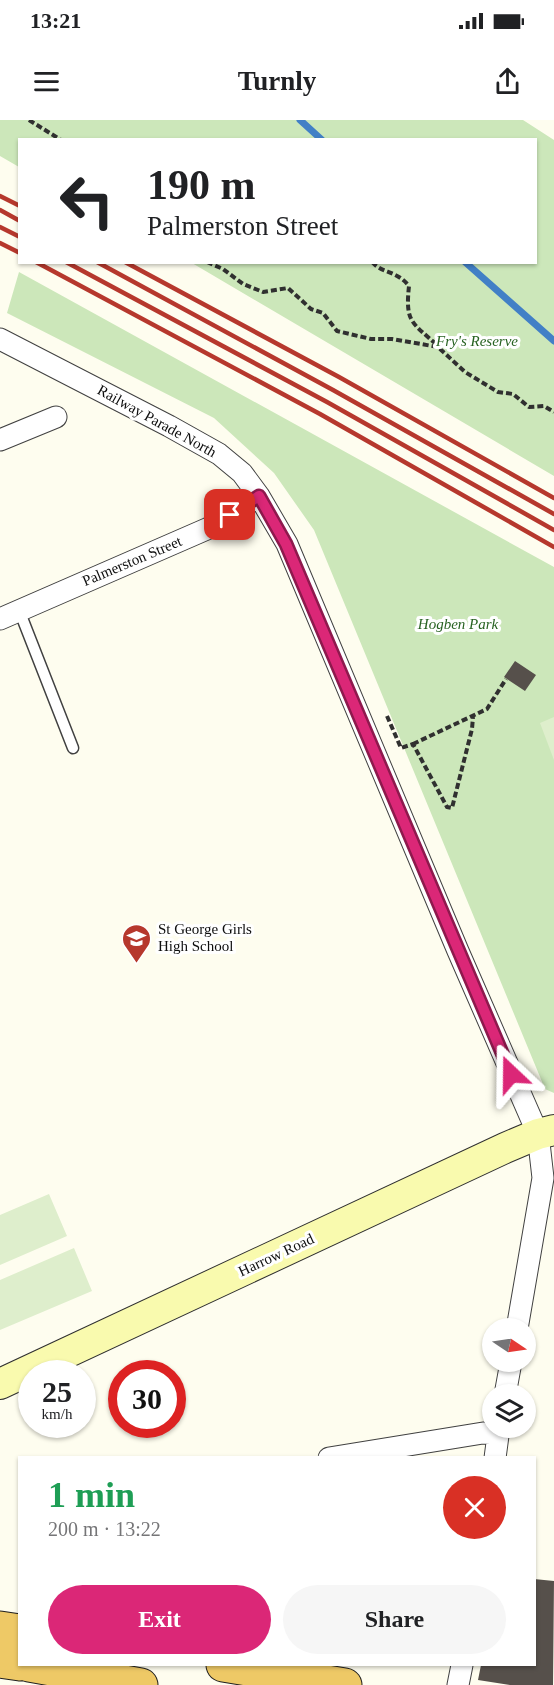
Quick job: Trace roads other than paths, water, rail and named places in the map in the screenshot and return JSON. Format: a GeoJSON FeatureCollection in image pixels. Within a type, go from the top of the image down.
{"type":"FeatureCollection","features":[{"type":"Feature","properties":{"kind":"highway"},"geometry":{"type":"LineString","coordinates":[[0,1628],[18,1631]]}},
{"type":"Feature","properties":{"kind":"highway"},"geometry":{"type":"LineString","coordinates":[[0,1660],[18,1665]]}},
{"type":"Feature","properties":{"kind":"highway"},"geometry":{"type":"LineString","coordinates":[[229,1666],[345,1685]]}},
{"type":"Feature","properties":{"kind":"highway"},"geometry":{"type":"LineString","coordinates":[[34,1670],[141,1685]]}},
{"type":"Feature","properties":{"kind":"main road","name":"Harrow Road"},"geometry":{"type":"LineString","coordinates":[[0,1384],[546,1132]]}},
{"type":"Feature","properties":{"kind":"street","name":"Railway Parade North"},"geometry":{"type":"LineString","coordinates":[[0,339],[219,454],[242,473],[259,496],[291,555],[458,951],[546,1132],[543,1178],[519,1318]]}},
{"type":"Feature","properties":{"kind":"street"},"geometry":{"type":"LineString","coordinates":[[0,440],[56,417]]}},
{"type":"Feature","properties":{"kind":"street","name":"Palmerston Street"},"geometry":{"type":"LineString","coordinates":[[9,615],[209,528],[259,496]]}},
{"type":"Feature","properties":{"kind":"street"},"geometry":{"type":"LineString","coordinates":[[341,1456],[482,1433]]}},
{"type":"Feature","properties":{"kind":"street"},"geometry":{"type":"LineString","coordinates":[[495,1456],[498,1438]]}},
{"type":"Feature","properties":{"kind":"street"},"geometry":{"type":"LineString","coordinates":[[458,1685],[462,1666]]}},
{"type":"Feature","properties":{"kind":"lane"},"geometry":{"type":"LineString","coordinates":[[9,615],[73,748]]}},
{"type":"Feature","properties":{"kind":"waterway"},"geometry":{"type":"LineString","coordinates":[[300,120],[320,138]]}},
{"type":"Feature","properties":{"kind":"waterway"},"geometry":{"type":"LineString","coordinates":[[467,264],[554,341]]}},
{"type":"Feature","properties":{"kind":"railway"},"geometry":{"type":"LineString","coordinates":[[0,196],[18,205]]}},
{"type":"Feature","properties":{"kind":"railway"},"geometry":{"type":"LineString","coordinates":[[0,210],[18,220]]}},
{"type":"Feature","properties":{"kind":"railway"},"geometry":{"type":"LineString","coordinates":[[0,227],[18,236]]}},
{"type":"Feature","properties":{"kind":"railway"},"geometry":{"type":"LineString","coordinates":[[0,243],[18,252]]}},
{"type":"Feature","properties":{"kind":"railway"},"geometry":{"type":"LineString","coordinates":[[40,264],[320,414],[554,547]]}},
{"type":"Feature","properties":{"kind":"railway"},"geometry":{"type":"LineString","coordinates":[[70,264],[327,402],[554,530]]}},
{"type":"Feature","properties":{"kind":"railway"},"geometry":{"type":"LineString","coordinates":[[101,264],[333,390],[554,514]]}},
{"type":"Feature","properties":{"kind":"railway"},"geometry":{"type":"LineString","coordinates":[[129,264],[339,377],[554,498]]}},
{"type":"Feature","properties":{"kind":"place","name":"St George Girls High School"},"geometry":{"type":"Point","coordinates":[137,964]}},
{"type":"Feature","properties":{"kind":"park label","name":"Fry's Reserve"},"geometry":{"type":"Point","coordinates":[477,341]}},
{"type":"Feature","properties":{"kind":"park label","name":"Hogben Park"},"geometry":{"type":"Point","coordinates":[458,624]}}]}
